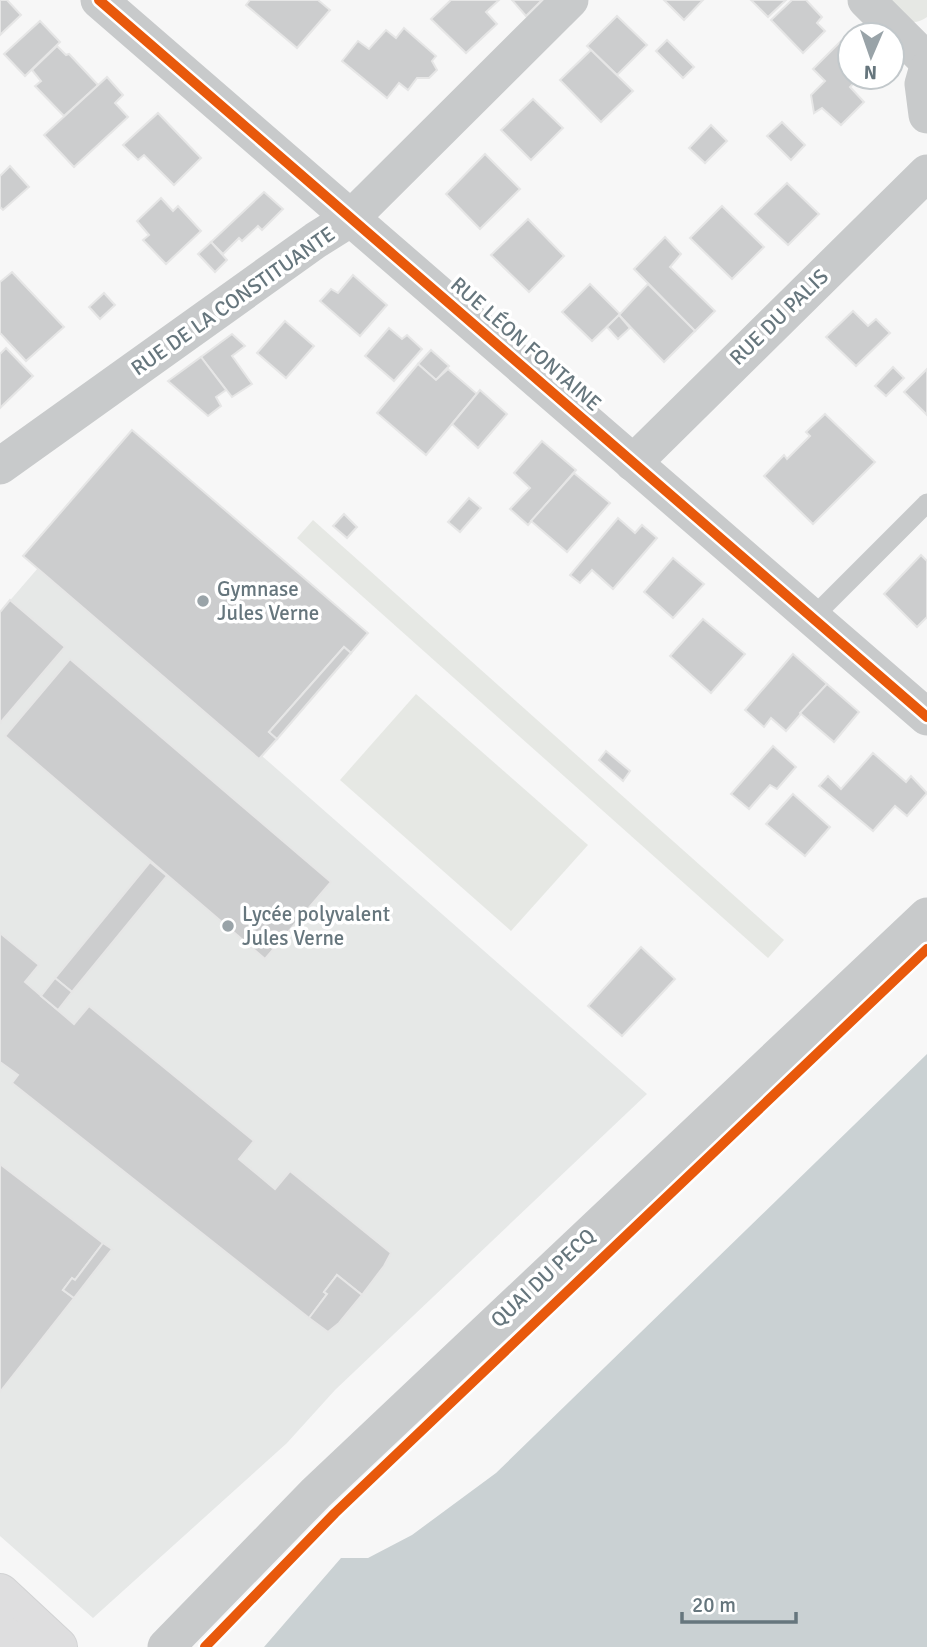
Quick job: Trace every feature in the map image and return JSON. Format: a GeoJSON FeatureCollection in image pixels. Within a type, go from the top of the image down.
{"type":"FeatureCollection","features":[{"type":"Feature","properties":{"kind":"main road"},"geometry":{"type":"LineString","coordinates":[[0,1593],[58,1647]]}},
{"type":"Feature","properties":{"kind":"main road"},"geometry":{"type":"LineString","coordinates":[[0,1632],[18,1647]]}},
{"type":"Feature","properties":{"kind":"street","name":"RUE LÉON FONTAINE"},"geometry":{"type":"LineString","coordinates":[[99,0],[927,718]]}},
{"type":"Feature","properties":{"kind":"street","name":"RUE DE LA CONSTITUANTE"},"geometry":{"type":"LineString","coordinates":[[0,466],[316,240],[351,218],[570,0]]}},
{"type":"Feature","properties":{"kind":"street"},"geometry":{"type":"LineString","coordinates":[[866,0],[927,61]]}},
{"type":"Feature","properties":{"kind":"street"},"geometry":{"type":"LineString","coordinates":[[927,70],[923,84],[927,115]]}},
{"type":"Feature","properties":{"kind":"street","name":"RUE DU PALIS"},"geometry":{"type":"LineString","coordinates":[[633,463],[927,173]]}},
{"type":"Feature","properties":{"kind":"street","name":"QUAI DU PECQ"},"geometry":{"type":"LineString","coordinates":[[166,1647],[316,1493],[927,916]]}},
{"type":"Feature","properties":{"kind":"lane"},"geometry":{"type":"LineString","coordinates":[[812,618],[927,503]]}},
{"type":"Feature","properties":{"kind":"shaded area"},"geometry":{"type":"Polygon","coordinates":[[[880,0],[927,0],[927,17],[920,21],[908,21],[880,0]]]}},
{"type":"Feature","properties":{"kind":"shaded area"},"geometry":{"type":"Polygon","coordinates":[[[313,520],[784,940],[768,958],[297,538],[313,520]]]}},
{"type":"Feature","properties":{"kind":"shaded area","name":"Lycée polyvalent Jules Verne"},"geometry":{"type":"Polygon","coordinates":[[[38,568],[259,758],[262,756],[647,1094],[335,1390],[287,1443],[93,1618],[0,1536],[0,612],[38,568]]]}},
{"type":"Feature","properties":{"kind":"shaded area"},"geometry":{"type":"Polygon","coordinates":[[[416,694],[588,845],[511,931],[340,780],[416,694]]]}},
{"type":"Feature","properties":{"kind":"shaded area"},"geometry":{"type":"Polygon","coordinates":[[[927,1054],[927,1647],[264,1647],[341,1558],[368,1558],[412,1535],[496,1473],[927,1054]]]}},
{"type":"Feature","properties":{"kind":"building"},"geometry":{"type":"Polygon","coordinates":[[[0,0],[7,0],[21,15],[0,35],[0,0]]]}},
{"type":"Feature","properties":{"kind":"building"},"geometry":{"type":"Polygon","coordinates":[[[250,0],[318,0],[330,10],[297,48],[246,5],[250,0]]]}},
{"type":"Feature","properties":{"kind":"building"},"geometry":{"type":"Polygon","coordinates":[[[451,0],[499,0],[486,12],[497,24],[466,53],[431,19],[451,0]]]}},
{"type":"Feature","properties":{"kind":"building"},"geometry":{"type":"Polygon","coordinates":[[[512,0],[542,0],[526,16],[512,0]]]}},
{"type":"Feature","properties":{"kind":"building"},"geometry":{"type":"Polygon","coordinates":[[[664,0],[703,0],[684,20],[664,0]]]}},
{"type":"Feature","properties":{"kind":"building"},"geometry":{"type":"Polygon","coordinates":[[[751,0],[786,0],[768,17],[751,0]]]}},
{"type":"Feature","properties":{"kind":"building"},"geometry":{"type":"Polygon","coordinates":[[[792,0],[806,0],[822,17],[817,23],[825,31],[803,53],[771,20],[792,0]]]}},
{"type":"Feature","properties":{"kind":"building"},"geometry":{"type":"Polygon","coordinates":[[[617,16],[647,45],[617,75],[587,46],[617,16]]]}},
{"type":"Feature","properties":{"kind":"building"},"geometry":{"type":"Polygon","coordinates":[[[40,21],[60,42],[25,76],[4,54],[40,21]]]}},
{"type":"Feature","properties":{"kind":"building"},"geometry":{"type":"Polygon","coordinates":[[[404,28],[436,56],[432,61],[437,70],[429,78],[417,78],[408,90],[399,83],[387,98],[342,61],[358,41],[369,49],[386,30],[396,38],[404,28]]]}},
{"type":"Feature","properties":{"kind":"building"},"geometry":{"type":"Polygon","coordinates":[[[667,40],[694,67],[683,78],[656,51],[667,40]]]}},
{"type":"Feature","properties":{"kind":"building"},"geometry":{"type":"Polygon","coordinates":[[[57,46],[66,55],[69,54],[98,85],[64,116],[35,86],[41,81],[32,70],[57,46]]]}},
{"type":"Feature","properties":{"kind":"building"},"geometry":{"type":"Polygon","coordinates":[[[836,46],[836,91],[854,91],[864,102],[841,125],[822,108],[814,113],[811,95],[825,81],[813,69],[836,46]]]}},
{"type":"Feature","properties":{"kind":"building"},"geometry":{"type":"Polygon","coordinates":[[[591,50],[633,91],[601,122],[560,80],[591,50]]]}},
{"type":"Feature","properties":{"kind":"building"},"geometry":{"type":"Polygon","coordinates":[[[107,77],[123,95],[115,103],[128,117],[74,167],[44,135],[107,77]]]}},
{"type":"Feature","properties":{"kind":"building"},"geometry":{"type":"Polygon","coordinates":[[[533,99],[563,128],[531,160],[501,130],[533,99]]]}},
{"type":"Feature","properties":{"kind":"building"},"geometry":{"type":"Polygon","coordinates":[[[158,113],[201,158],[174,185],[144,155],[138,160],[123,145],[158,113]]]}},
{"type":"Feature","properties":{"kind":"building"},"geometry":{"type":"Polygon","coordinates":[[[782,122],[805,145],[791,160],[767,136],[782,122]]]}},
{"type":"Feature","properties":{"kind":"building"},"geometry":{"type":"Polygon","coordinates":[[[711,125],[727,141],[705,163],[689,148],[711,125]]]}},
{"type":"Feature","properties":{"kind":"building"},"geometry":{"type":"Polygon","coordinates":[[[485,154],[520,189],[480,229],[446,194],[485,154]]]}},
{"type":"Feature","properties":{"kind":"building"},"geometry":{"type":"Polygon","coordinates":[[[10,166],[29,187],[3,210],[0,207],[0,176],[10,166]]]}},
{"type":"Feature","properties":{"kind":"building"},"geometry":{"type":"Polygon","coordinates":[[[787,183],[819,214],[788,245],[755,214],[787,183]]]}},
{"type":"Feature","properties":{"kind":"building"},"geometry":{"type":"Polygon","coordinates":[[[264,192],[283,209],[262,230],[258,226],[242,241],[239,238],[223,254],[211,242],[264,192]]]}},
{"type":"Feature","properties":{"kind":"building"},"geometry":{"type":"Polygon","coordinates":[[[161,198],[173,211],[178,206],[201,231],[166,264],[143,240],[149,235],[137,221],[161,198]]]}},
{"type":"Feature","properties":{"kind":"building"},"geometry":{"type":"Polygon","coordinates":[[[722,206],[764,247],[732,279],[690,238],[722,206]]]}},
{"type":"Feature","properties":{"kind":"building"},"geometry":{"type":"Polygon","coordinates":[[[528,219],[564,256],[529,292],[491,255],[528,219]]]}},
{"type":"Feature","properties":{"kind":"building"},"geometry":{"type":"Polygon","coordinates":[[[665,237],[681,254],[670,267],[715,311],[695,331],[634,269],[665,237]]]}},
{"type":"Feature","properties":{"kind":"building"},"geometry":{"type":"Polygon","coordinates":[[[211,242],[227,260],[215,272],[198,254],[211,242]]]}},
{"type":"Feature","properties":{"kind":"building"},"geometry":{"type":"Polygon","coordinates":[[[12,272],[64,327],[26,361],[0,333],[0,282],[12,272]]]}},
{"type":"Feature","properties":{"kind":"building"},"geometry":{"type":"Polygon","coordinates":[[[353,275],[387,305],[360,336],[320,301],[331,289],[338,293],[353,275]]]}},
{"type":"Feature","properties":{"kind":"building"},"geometry":{"type":"Polygon","coordinates":[[[590,284],[620,314],[592,341],[562,312],[590,284]]]}},
{"type":"Feature","properties":{"kind":"building"},"geometry":{"type":"Polygon","coordinates":[[[648,284],[695,331],[664,362],[619,315],[648,284]]]}},
{"type":"Feature","properties":{"kind":"building"},"geometry":{"type":"Polygon","coordinates":[[[104,293],[115,305],[100,319],[89,307],[104,293]]]}},
{"type":"Feature","properties":{"kind":"building"},"geometry":{"type":"Polygon","coordinates":[[[853,311],[868,326],[876,319],[890,333],[856,366],[826,337],[853,311]]]}},
{"type":"Feature","properties":{"kind":"building"},"geometry":{"type":"Polygon","coordinates":[[[619,315],[630,328],[618,339],[607,327],[619,315]]]}},
{"type":"Feature","properties":{"kind":"building"},"geometry":{"type":"Polygon","coordinates":[[[285,321],[314,346],[286,378],[257,353],[285,321]]]}},
{"type":"Feature","properties":{"kind":"building"},"geometry":{"type":"Polygon","coordinates":[[[389,328],[402,339],[407,335],[422,349],[394,381],[365,356],[389,328]]]}},
{"type":"Feature","properties":{"kind":"building"},"geometry":{"type":"Polygon","coordinates":[[[232,334],[245,346],[232,356],[252,384],[232,397],[201,357],[232,334]]]}},
{"type":"Feature","properties":{"kind":"building"},"geometry":{"type":"Polygon","coordinates":[[[6,348],[33,376],[0,408],[0,354],[6,348]]]}},
{"type":"Feature","properties":{"kind":"building"},"geometry":{"type":"Polygon","coordinates":[[[431,350],[449,366],[436,380],[418,364],[431,350]]]}},
{"type":"Feature","properties":{"kind":"building"},"geometry":{"type":"Polygon","coordinates":[[[201,357],[226,390],[216,397],[221,406],[208,416],[168,381],[201,357]]]}},
{"type":"Feature","properties":{"kind":"building"},"geometry":{"type":"Polygon","coordinates":[[[418,364],[436,380],[448,369],[477,394],[426,455],[377,413],[418,364]]]}},
{"type":"Feature","properties":{"kind":"building"},"geometry":{"type":"Polygon","coordinates":[[[893,367],[904,378],[886,396],[875,386],[893,367]]]}},
{"type":"Feature","properties":{"kind":"building"},"geometry":{"type":"Polygon","coordinates":[[[927,369],[927,415],[904,392],[927,369]]]}},
{"type":"Feature","properties":{"kind":"building"},"geometry":{"type":"Polygon","coordinates":[[[480,390],[507,414],[478,448],[452,424],[480,390]]]}},
{"type":"Feature","properties":{"kind":"building"},"geometry":{"type":"Polygon","coordinates":[[[825,414],[875,462],[813,524],[764,476],[784,455],[787,459],[810,436],[806,432],[825,414]]]}},
{"type":"Feature","properties":{"kind":"building","name":"Gymnase Jules Verne"},"geometry":{"type":"Polygon","coordinates":[[[132,430],[368,633],[351,653],[344,647],[269,732],[277,739],[259,759],[23,556],[132,430]]]}},
{"type":"Feature","properties":{"kind":"building"},"geometry":{"type":"Polygon","coordinates":[[[542,441],[576,470],[528,525],[510,509],[530,488],[514,473],[542,441]]]}},
{"type":"Feature","properties":{"kind":"building"},"geometry":{"type":"Polygon","coordinates":[[[574,473],[610,503],[567,552],[531,521],[574,473]]]}},
{"type":"Feature","properties":{"kind":"building"},"geometry":{"type":"Polygon","coordinates":[[[469,498],[481,508],[460,532],[448,522],[469,498]]]}},
{"type":"Feature","properties":{"kind":"building"},"geometry":{"type":"Polygon","coordinates":[[[344,514],[357,527],[347,538],[333,526],[344,514]]]}},
{"type":"Feature","properties":{"kind":"building"},"geometry":{"type":"Polygon","coordinates":[[[618,518],[635,533],[642,525],[657,538],[613,589],[592,570],[580,583],[570,575],[618,518]]]}},
{"type":"Feature","properties":{"kind":"building"},"geometry":{"type":"Polygon","coordinates":[[[921,555],[927,561],[927,617],[917,627],[884,594],[921,555]]]}},
{"type":"Feature","properties":{"kind":"building"},"geometry":{"type":"Polygon","coordinates":[[[673,558],[704,584],[673,618],[644,592],[673,558]]]}},
{"type":"Feature","properties":{"kind":"building"},"geometry":{"type":"Polygon","coordinates":[[[10,600],[65,647],[0,723],[0,612],[10,600]]]}},
{"type":"Feature","properties":{"kind":"building"},"geometry":{"type":"Polygon","coordinates":[[[703,619],[745,654],[711,693],[670,656],[703,619]]]}},
{"type":"Feature","properties":{"kind":"building"},"geometry":{"type":"Polygon","coordinates":[[[344,647],[351,653],[277,739],[269,732],[344,647]]]}},
{"type":"Feature","properties":{"kind":"building"},"geometry":{"type":"Polygon","coordinates":[[[793,654],[827,684],[786,731],[771,718],[764,727],[745,710],[793,654]]]}},
{"type":"Feature","properties":{"kind":"building"},"geometry":{"type":"Polygon","coordinates":[[[70,659],[331,882],[265,959],[5,736],[70,659]]]}},
{"type":"Feature","properties":{"kind":"building"},"geometry":{"type":"Polygon","coordinates":[[[827,684],[859,712],[834,742],[800,713],[827,684]]]}},
{"type":"Feature","properties":{"kind":"building"},"geometry":{"type":"Polygon","coordinates":[[[773,746],[796,767],[777,789],[770,785],[749,809],[731,794],[773,746]]]}},
{"type":"Feature","properties":{"kind":"building"},"geometry":{"type":"Polygon","coordinates":[[[606,751],[630,771],[623,781],[599,760],[606,751]]]}},
{"type":"Feature","properties":{"kind":"building"},"geometry":{"type":"Polygon","coordinates":[[[873,753],[906,782],[911,776],[927,793],[907,816],[895,806],[873,831],[819,786],[828,776],[841,789],[873,753]]]}},
{"type":"Feature","properties":{"kind":"building"},"geometry":{"type":"Polygon","coordinates":[[[793,794],[830,827],[805,856],[766,824],[793,794]]]}},
{"type":"Feature","properties":{"kind":"building"},"geometry":{"type":"Polygon","coordinates":[[[150,862],[167,876],[72,992],[55,978],[150,862]]]}},
{"type":"Feature","properties":{"kind":"building"},"geometry":{"type":"Polygon","coordinates":[[[0,933],[39,965],[25,982],[74,1024],[89,1006],[254,1141],[239,1159],[275,1189],[290,1171],[391,1253],[362,1295],[337,1275],[309,1318],[12,1083],[18,1075],[0,1062],[0,933]]]}},
{"type":"Feature","properties":{"kind":"building"},"geometry":{"type":"Polygon","coordinates":[[[641,947],[675,979],[622,1036],[588,1006],[641,947]]]}},
{"type":"Feature","properties":{"kind":"building"},"geometry":{"type":"Polygon","coordinates":[[[55,978],[72,992],[58,1010],[41,996],[55,978]]]}},
{"type":"Feature","properties":{"kind":"building"},"geometry":{"type":"Polygon","coordinates":[[[0,1164],[103,1243],[75,1280],[72,1278],[63,1290],[74,1298],[0,1392],[0,1164]]]}},
{"type":"Feature","properties":{"kind":"building"},"geometry":{"type":"Polygon","coordinates":[[[103,1243],[112,1249],[74,1298],[63,1290],[72,1278],[75,1280],[103,1243]]]}},
{"type":"Feature","properties":{"kind":"building"},"geometry":{"type":"Polygon","coordinates":[[[337,1275],[362,1295],[328,1332],[309,1318],[337,1275]]]}},
{"type":"Feature","properties":{"kind":"cycle path"},"geometry":{"type":"LineString","coordinates":[[99,0],[927,717]]}},
{"type":"Feature","properties":{"kind":"cycle path"},"geometry":{"type":"LineString","coordinates":[[205,1647],[335,1513],[927,949]]}},
{"type":"Feature","properties":{"kind":"place","name":"Gymnase Jules Verne"},"geometry":{"type":"Point","coordinates":[203,601]}},
{"type":"Feature","properties":{"kind":"place","name":"Lycée polyvalent Jules Verne"},"geometry":{"type":"Point","coordinates":[228,926]}}]}
